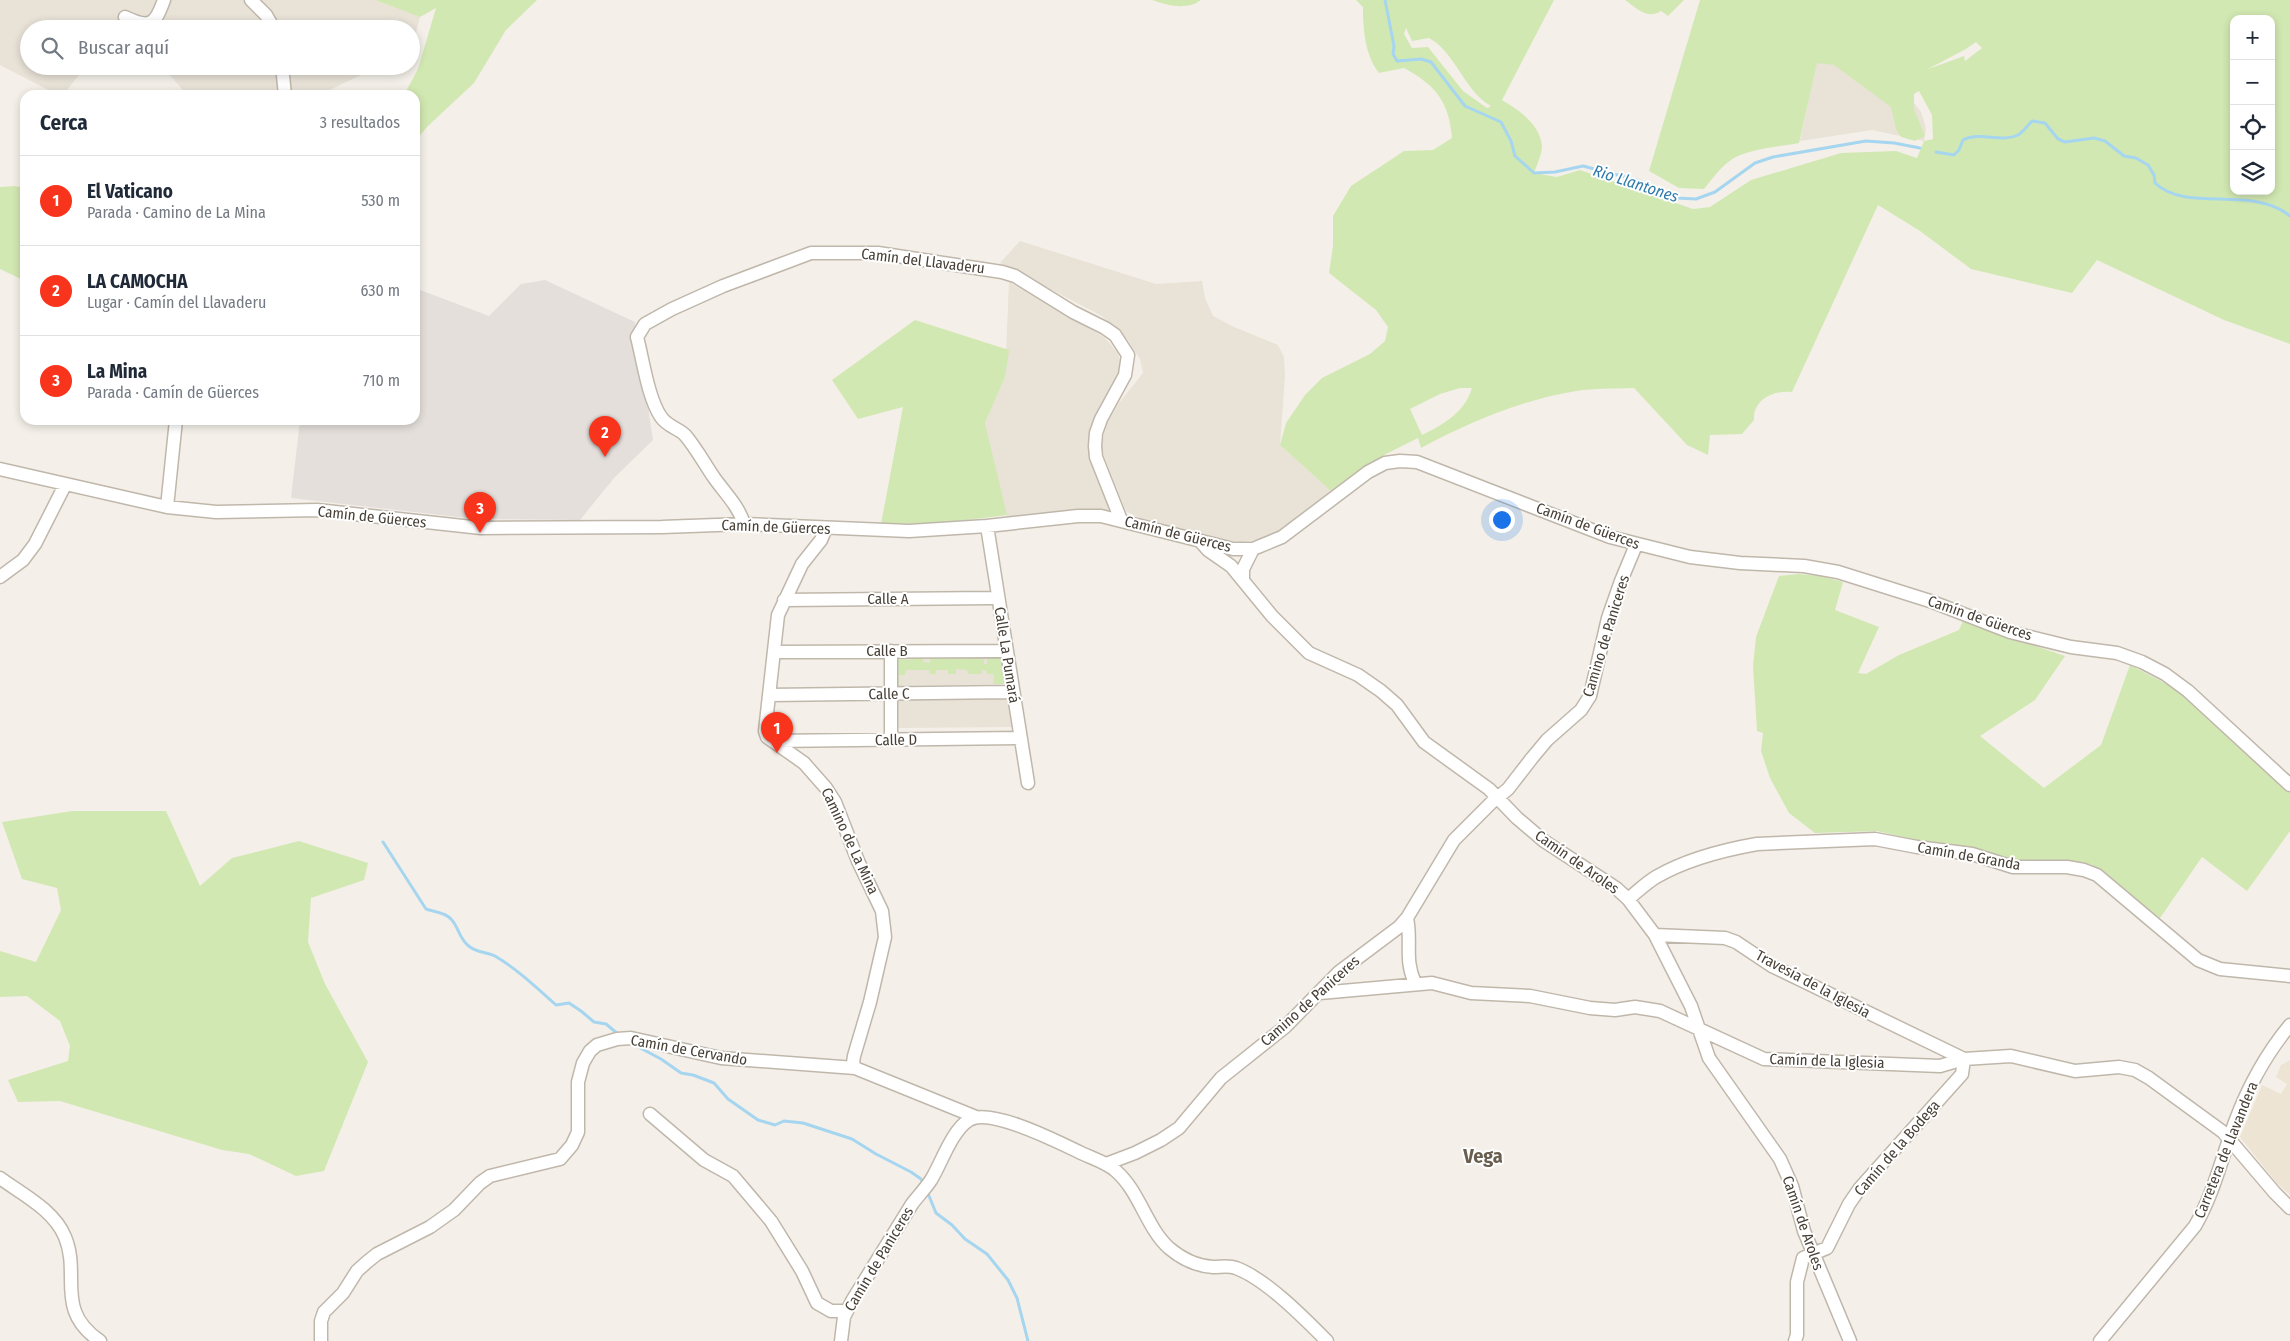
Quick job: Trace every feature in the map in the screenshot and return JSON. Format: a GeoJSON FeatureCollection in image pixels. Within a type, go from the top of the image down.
{"type":"FeatureCollection","features":[{"type":"Feature","properties":{"kind":"street"},"geometry":{"type":"LineString","coordinates":[[155,20],[158,17],[164,0]]}},
{"type":"Feature","properties":{"kind":"street"},"geometry":{"type":"LineString","coordinates":[[252,0],[269,20]]}},
{"type":"Feature","properties":{"kind":"street"},"geometry":{"type":"LineString","coordinates":[[125,18],[130,20]]}},
{"type":"Feature","properties":{"kind":"street"},"geometry":{"type":"LineString","coordinates":[[283,75],[284,90]]}},
{"type":"Feature","properties":{"kind":"street","name":"Camín del Llavaderu"},"geometry":{"type":"LineString","coordinates":[[744,524],[741,513],[695,448],[680,431],[671,428],[662,419],[655,408],[637,337],[644,324],[723,286],[811,253],[830,252],[878,253],[1002,272],[1025,281],[1115,335],[1128,355],[1127,367],[1125,375],[1101,419],[1096,433],[1095,446],[1096,457],[1121,520]]}},
{"type":"Feature","properties":{"kind":"street"},"geometry":{"type":"LineString","coordinates":[[167,507],[175,425]]}},
{"type":"Feature","properties":{"kind":"street","name":"Camín de Güerces"},"geometry":{"type":"LineString","coordinates":[[0,470],[167,507],[216,512],[317,510],[481,528],[662,527],[744,524],[909,531],[987,526],[1078,516],[1101,516],[1233,549],[1253,549],[1282,537],[1368,472],[1385,463],[1400,461],[1417,462],[1610,537],[1636,545],[1690,557],[1740,563],[1804,566],[1838,572],[1930,601],[2010,632],[2071,647],[2116,653],[2142,662],[2165,674],[2188,691],[2290,785]]}},
{"type":"Feature","properties":{"kind":"street"},"geometry":{"type":"LineString","coordinates":[[0,577],[22,560],[35,544],[65,485]]}},
{"type":"Feature","properties":{"kind":"street","name":"Calle La Pumará"},"geometry":{"type":"LineString","coordinates":[[987,526],[1028,783]]}},
{"type":"Feature","properties":{"kind":"street"},"geometry":{"type":"LineString","coordinates":[[772,741],[767,737],[765,731],[778,616],[802,564],[821,540],[826,528]]}},
{"type":"Feature","properties":{"kind":"street","name":"Camín de Aroles"},"geometry":{"type":"LineString","coordinates":[[1201,542],[1208,550],[1231,566],[1272,616],[1309,653],[1358,675],[1381,691],[1397,705],[1424,742],[1499,797],[1517,818],[1544,841],[1616,888],[1628,899],[1656,935],[1691,1006],[1709,1058],[1780,1159],[1792,1186],[1804,1231],[1850,1341]]}},
{"type":"Feature","properties":{"kind":"street","name":"Camino de Paniceres"},"geometry":{"type":"LineString","coordinates":[[1106,1164],[1144,1149],[1179,1128],[1221,1078],[1285,1027],[1339,972],[1399,927],[1407,918],[1454,840],[1508,790],[1547,740],[1582,710],[1590,696],[1608,618],[1636,545]]}},
{"type":"Feature","properties":{"kind":"street"},"geometry":{"type":"LineString","coordinates":[[1243,580],[1243,569],[1253,549]]}},
{"type":"Feature","properties":{"kind":"street","name":"Calle A"},"geometry":{"type":"LineString","coordinates":[[784,600],[992,598]]}},
{"type":"Feature","properties":{"kind":"street","name":"Calle B"},"geometry":{"type":"LineString","coordinates":[[774,652],[1001,651]]}},
{"type":"Feature","properties":{"kind":"street"},"geometry":{"type":"LineString","coordinates":[[890,652],[891,740]]}},
{"type":"Feature","properties":{"kind":"street","name":"Calle C"},"geometry":{"type":"LineString","coordinates":[[769,696],[1008,692]]}},
{"type":"Feature","properties":{"kind":"street","name":"Calle D"},"geometry":{"type":"LineString","coordinates":[[772,741],[1020,738]]}},
{"type":"Feature","properties":{"kind":"street","name":"Camino de La Mina"},"geometry":{"type":"LineString","coordinates":[[772,741],[804,762],[826,788],[835,802],[858,861],[882,910],[885,937],[870,1002],[852,1063],[855,1068]]}},
{"type":"Feature","properties":{"kind":"street","name":"Camín de Granda"},"geometry":{"type":"LineString","coordinates":[[1628,899],[1655,878],[1689,862],[1738,848],[1757,844],[1875,839],[1972,854],[2013,867],[2066,867],[2084,870],[2097,875],[2198,960],[2220,968],[2290,976]]}},
{"type":"Feature","properties":{"kind":"street"},"geometry":{"type":"LineString","coordinates":[[1407,918],[1408,969],[1414,983]]}},
{"type":"Feature","properties":{"kind":"street","name":"Travesía de la Iglesia"},"geometry":{"type":"LineString","coordinates":[[1656,935],[1725,938],[1736,942],[1772,966],[1964,1060]]}},
{"type":"Feature","properties":{"kind":"street","name":"Camín de la Iglesia"},"geometry":{"type":"LineString","coordinates":[[1320,992],[1414,983],[1444,984],[1471,993],[1530,996],[1590,1008],[1615,1010],[1636,1007],[1660,1012],[1700,1031],[1722,1038],[1764,1059],[1940,1066],[1964,1060],[2011,1056],[2075,1071],[2119,1067],[2135,1070],[2149,1078],[2230,1138],[2275,1193],[2290,1208]]}},
{"type":"Feature","properties":{"kind":"street","name":"Carretera de Llavandera"},"geometry":{"type":"LineString","coordinates":[[2100,1341],[2195,1226],[2204,1210],[2222,1165],[2245,1099],[2264,1061],[2290,1025]]}},
{"type":"Feature","properties":{"kind":"street","name":"Camín de Cervando"},"geometry":{"type":"LineString","coordinates":[[321,1341],[320,1321],[324,1312],[343,1292],[357,1271],[377,1254],[430,1227],[454,1210],[480,1183],[490,1176],[560,1158],[566,1153],[578,1132],[578,1082],[583,1063],[590,1051],[597,1045],[617,1039],[631,1038],[720,1058],[842,1069],[855,1068],[976,1116]]}},
{"type":"Feature","properties":{"kind":"street","name":"Camín de la Bodega"},"geometry":{"type":"LineString","coordinates":[[1795,1341],[1797,1335],[1797,1282],[1804,1258],[1827,1248],[1849,1204],[1860,1188],[1962,1074],[1964,1060]]}},
{"type":"Feature","properties":{"kind":"street"},"geometry":{"type":"LineString","coordinates":[[650,1114],[704,1160],[733,1176],[771,1221],[802,1271],[817,1303],[831,1311],[846,1311]]}},
{"type":"Feature","properties":{"kind":"street"},"geometry":{"type":"LineString","coordinates":[[976,1116],[1028,1128],[1106,1164],[1125,1180],[1140,1202],[1157,1234],[1179,1256],[1199,1265],[1234,1267],[1243,1271],[1273,1292],[1327,1341]]}},
{"type":"Feature","properties":{"kind":"street","name":"Camín de Paniceres"},"geometry":{"type":"LineString","coordinates":[[841,1341],[846,1311],[920,1193],[930,1182],[957,1132],[967,1121],[976,1116]]}},
{"type":"Feature","properties":{"kind":"street"},"geometry":{"type":"LineString","coordinates":[[0,1178],[42,1208],[57,1223],[65,1237],[70,1257],[71,1303],[81,1324],[100,1341]]}},
{"type":"Feature","properties":{"kind":"shaded area"},"geometry":{"type":"Polygon","coordinates":[[[0,0],[375,0],[420,17],[419,20],[20,20],[20,75],[79,75],[67,90],[48,90],[0,65],[0,0]]]}},
{"type":"Feature","properties":{"kind":"shaded area"},"geometry":{"type":"Polygon","coordinates":[[[1823,30],[1909,96],[1921,112],[1926,128],[1924,141],[1872,130],[1800,141],[1823,30]]]}},
{"type":"Feature","properties":{"kind":"shaded area"},"geometry":{"type":"Polygon","coordinates":[[[170,75],[361,75],[330,90],[183,90],[170,75]]]}},
{"type":"Feature","properties":{"kind":"shaded area"},"geometry":{"type":"Polygon","coordinates":[[[1020,241],[1156,284],[1202,281],[1205,298],[1213,316],[1278,345],[1284,357],[1285,376],[1280,445],[1331,491],[1283,530],[1263,539],[1241,542],[1212,539],[1145,521],[1126,511],[1101,448],[1106,425],[1119,403],[1143,373],[1140,359],[1127,339],[1102,316],[1000,263],[1020,241]]]}},
{"type":"Feature","properties":{"kind":"shaded area"},"geometry":{"type":"Polygon","coordinates":[[[545,280],[635,322],[653,440],[614,478],[580,520],[475,519],[291,498],[299,425],[420,425],[420,290],[489,316],[521,284],[545,280]]]}},
{"type":"Feature","properties":{"kind":"shaded area"},"geometry":{"type":"Polygon","coordinates":[[[1009,282],[1104,337],[1118,353],[1122,369],[1094,424],[1101,484],[1109,510],[1007,518],[985,423],[1005,377],[1009,282]]]}},
{"type":"Feature","properties":{"kind":"shaded area"},"geometry":{"type":"Polygon","coordinates":[[[987,654],[1010,684],[895,686],[896,656],[987,654]]]}},
{"type":"Feature","properties":{"kind":"shaded area"},"geometry":{"type":"Polygon","coordinates":[[[896,698],[1012,698],[1016,727],[895,728],[896,698]]]}},
{"type":"Feature","properties":{"kind":"shaded area"},"geometry":{"type":"Polygon","coordinates":[[[2290,1060],[2290,1195],[2276,1182],[2240,1137],[2262,1085],[2281,1094],[2287,1084],[2276,1077],[2281,1065],[2290,1060]]]}},
{"type":"Feature","properties":{"kind":"green space"},"geometry":{"type":"Polygon","coordinates":[[[375,0],[537,0],[506,30],[474,83],[420,135],[420,90],[407,90],[415,75],[420,75],[420,62],[436,8],[420,17],[375,0]]]}},
{"type":"Feature","properties":{"kind":"green space"},"geometry":{"type":"Polygon","coordinates":[[[1152,0],[1201,0],[1183,6],[1152,0]]]}},
{"type":"Feature","properties":{"kind":"green space"},"geometry":{"type":"Polygon","coordinates":[[[1356,0],[1554,0],[1502,100],[1528,118],[1537,131],[1542,149],[1534,173],[1557,177],[1580,170],[1693,209],[1710,207],[1751,180],[1841,153],[1896,151],[1917,158],[1924,141],[1933,139],[1932,115],[1919,91],[1914,94],[1914,109],[1925,136],[1915,141],[1901,137],[1896,129],[1891,107],[1834,65],[1817,63],[1799,143],[1758,150],[1734,158],[1722,168],[1704,189],[1679,188],[1649,171],[1700,0],[2290,0],[2290,344],[2224,320],[2097,260],[2072,293],[1971,269],[1920,231],[1878,205],[1792,392],[1772,394],[1761,401],[1757,406],[1754,420],[1742,434],[1710,435],[1708,455],[1687,445],[1634,388],[1583,390],[1535,400],[1496,413],[1458,429],[1421,448],[1418,438],[1386,454],[1331,491],[1280,445],[1286,423],[1305,395],[1322,378],[1370,354],[1385,341],[1388,327],[1376,310],[1329,273],[1333,246],[1333,216],[1351,186],[1404,151],[1433,150],[1452,138],[1448,114],[1444,104],[1432,88],[1415,74],[1404,68],[1379,73],[1368,50],[1363,7],[1356,0]],[[1406,28],[1404,34],[1412,48],[1428,47],[1463,91],[1487,108],[1491,106],[1474,91],[1438,45],[1429,38],[1412,41],[1406,28]],[[1976,42],[1928,69],[1964,56],[1965,61],[1982,48],[1976,42]],[[1460,388],[1440,394],[1410,409],[1422,435],[1438,427],[1459,411],[1472,388],[1460,388]]]}},
{"type":"Feature","properties":{"kind":"green space"},"geometry":{"type":"Polygon","coordinates":[[[1625,0],[1684,0],[1668,16],[1661,11],[1646,14],[1625,0]]]}},
{"type":"Feature","properties":{"kind":"green space"},"geometry":{"type":"Polygon","coordinates":[[[0,187],[20,187],[20,279],[0,269],[0,187]]]}},
{"type":"Feature","properties":{"kind":"green space"},"geometry":{"type":"Polygon","coordinates":[[[915,320],[1009,350],[1005,377],[985,423],[1007,515],[943,523],[881,524],[903,407],[858,419],[832,380],[915,320]]]}},
{"type":"Feature","properties":{"kind":"green space"},"geometry":{"type":"Polygon","coordinates":[[[1798,574],[1821,576],[1843,582],[1835,610],[1879,627],[1858,673],[1866,674],[1899,655],[1959,630],[1963,621],[2065,656],[2035,700],[1980,736],[2044,788],[2101,745],[2130,665],[2180,691],[2267,773],[2290,792],[2290,831],[2247,891],[2202,857],[2160,918],[2091,864],[2013,862],[1877,831],[1815,833],[1789,813],[1770,778],[1761,751],[1763,733],[1757,731],[1753,666],[1756,637],[1779,576],[1798,574]]]}},
{"type":"Feature","properties":{"kind":"green space"},"geometry":{"type":"Polygon","coordinates":[[[987,654],[1005,655],[1010,684],[993,684],[994,674],[987,674],[986,670],[982,670],[982,674],[968,674],[967,670],[956,669],[956,674],[948,674],[948,670],[936,670],[936,674],[930,674],[929,670],[906,670],[905,675],[899,675],[899,686],[895,686],[896,656],[905,656],[905,660],[912,659],[913,655],[923,655],[923,662],[930,663],[927,655],[946,655],[946,659],[949,659],[950,655],[980,655],[980,659],[984,659],[984,664],[987,664],[987,654]]]}},
{"type":"Feature","properties":{"kind":"green space"},"geometry":{"type":"Polygon","coordinates":[[[72,811],[166,811],[200,886],[232,858],[299,841],[368,863],[364,880],[311,898],[308,942],[325,984],[368,1062],[324,1171],[296,1176],[249,1154],[222,1150],[60,1101],[18,1102],[8,1080],[68,1061],[70,1046],[60,1021],[27,996],[0,997],[0,951],[36,962],[61,910],[57,888],[22,879],[2,822],[72,811]]]}},
{"type":"Feature","properties":{"kind":"waterway","name":"Rio Llantones"},"geometry":{"type":"LineString","coordinates":[[1385,0],[1394,46],[1393,54],[1397,61],[1421,59],[1431,62],[1465,106],[1501,122],[1511,141],[1515,156],[1534,173],[1555,172],[1583,166],[1640,181],[1676,198],[1696,199],[1715,192],[1755,163],[1773,157],[1866,141],[1894,143],[1920,148]]}},
{"type":"Feature","properties":{"kind":"waterway","name":"Rio Llantones"},"geometry":{"type":"LineString","coordinates":[[1936,152],[1954,155],[1959,150],[1963,140],[1976,137],[2011,137],[2020,134],[2032,121],[2045,123],[2058,139],[2065,142],[2094,138],[2105,141],[2124,156],[2136,158],[2148,165],[2154,175],[2155,183],[2168,192],[2184,196],[2258,202],[2275,207],[2290,216]]}},
{"type":"Feature","properties":{"kind":"waterway"},"geometry":{"type":"LineString","coordinates":[[383,842],[426,909],[449,917],[454,922],[466,944],[473,949],[495,956],[503,961],[556,1005],[569,1003],[594,1022],[606,1024],[618,1034]]}},
{"type":"Feature","properties":{"kind":"waterway"},"geometry":{"type":"LineString","coordinates":[[629,1042],[661,1059],[681,1073],[693,1075],[714,1083],[728,1099],[758,1120],[775,1125],[784,1121],[803,1123],[852,1139],[911,1172],[921,1179],[923,1183]]}},
{"type":"Feature","properties":{"kind":"waterway"},"geometry":{"type":"LineString","coordinates":[[927,1191],[936,1213],[952,1225],[965,1239],[987,1254],[1008,1280],[1017,1298],[1028,1341]]}},
{"type":"Feature","properties":{"kind":"place","name":"LA CAMOCHA"},"geometry":{"type":"Point","coordinates":[605,457]}},
{"type":"Feature","properties":{"kind":"place","name":"La Mina"},"geometry":{"type":"Point","coordinates":[480,533]}},
{"type":"Feature","properties":{"kind":"place","name":"El Vaticano"},"geometry":{"type":"Point","coordinates":[777,753]}},
{"type":"Feature","properties":{"kind":"district","name":"Vega"},"geometry":{"type":"Point","coordinates":[1483,1156]}}]}
